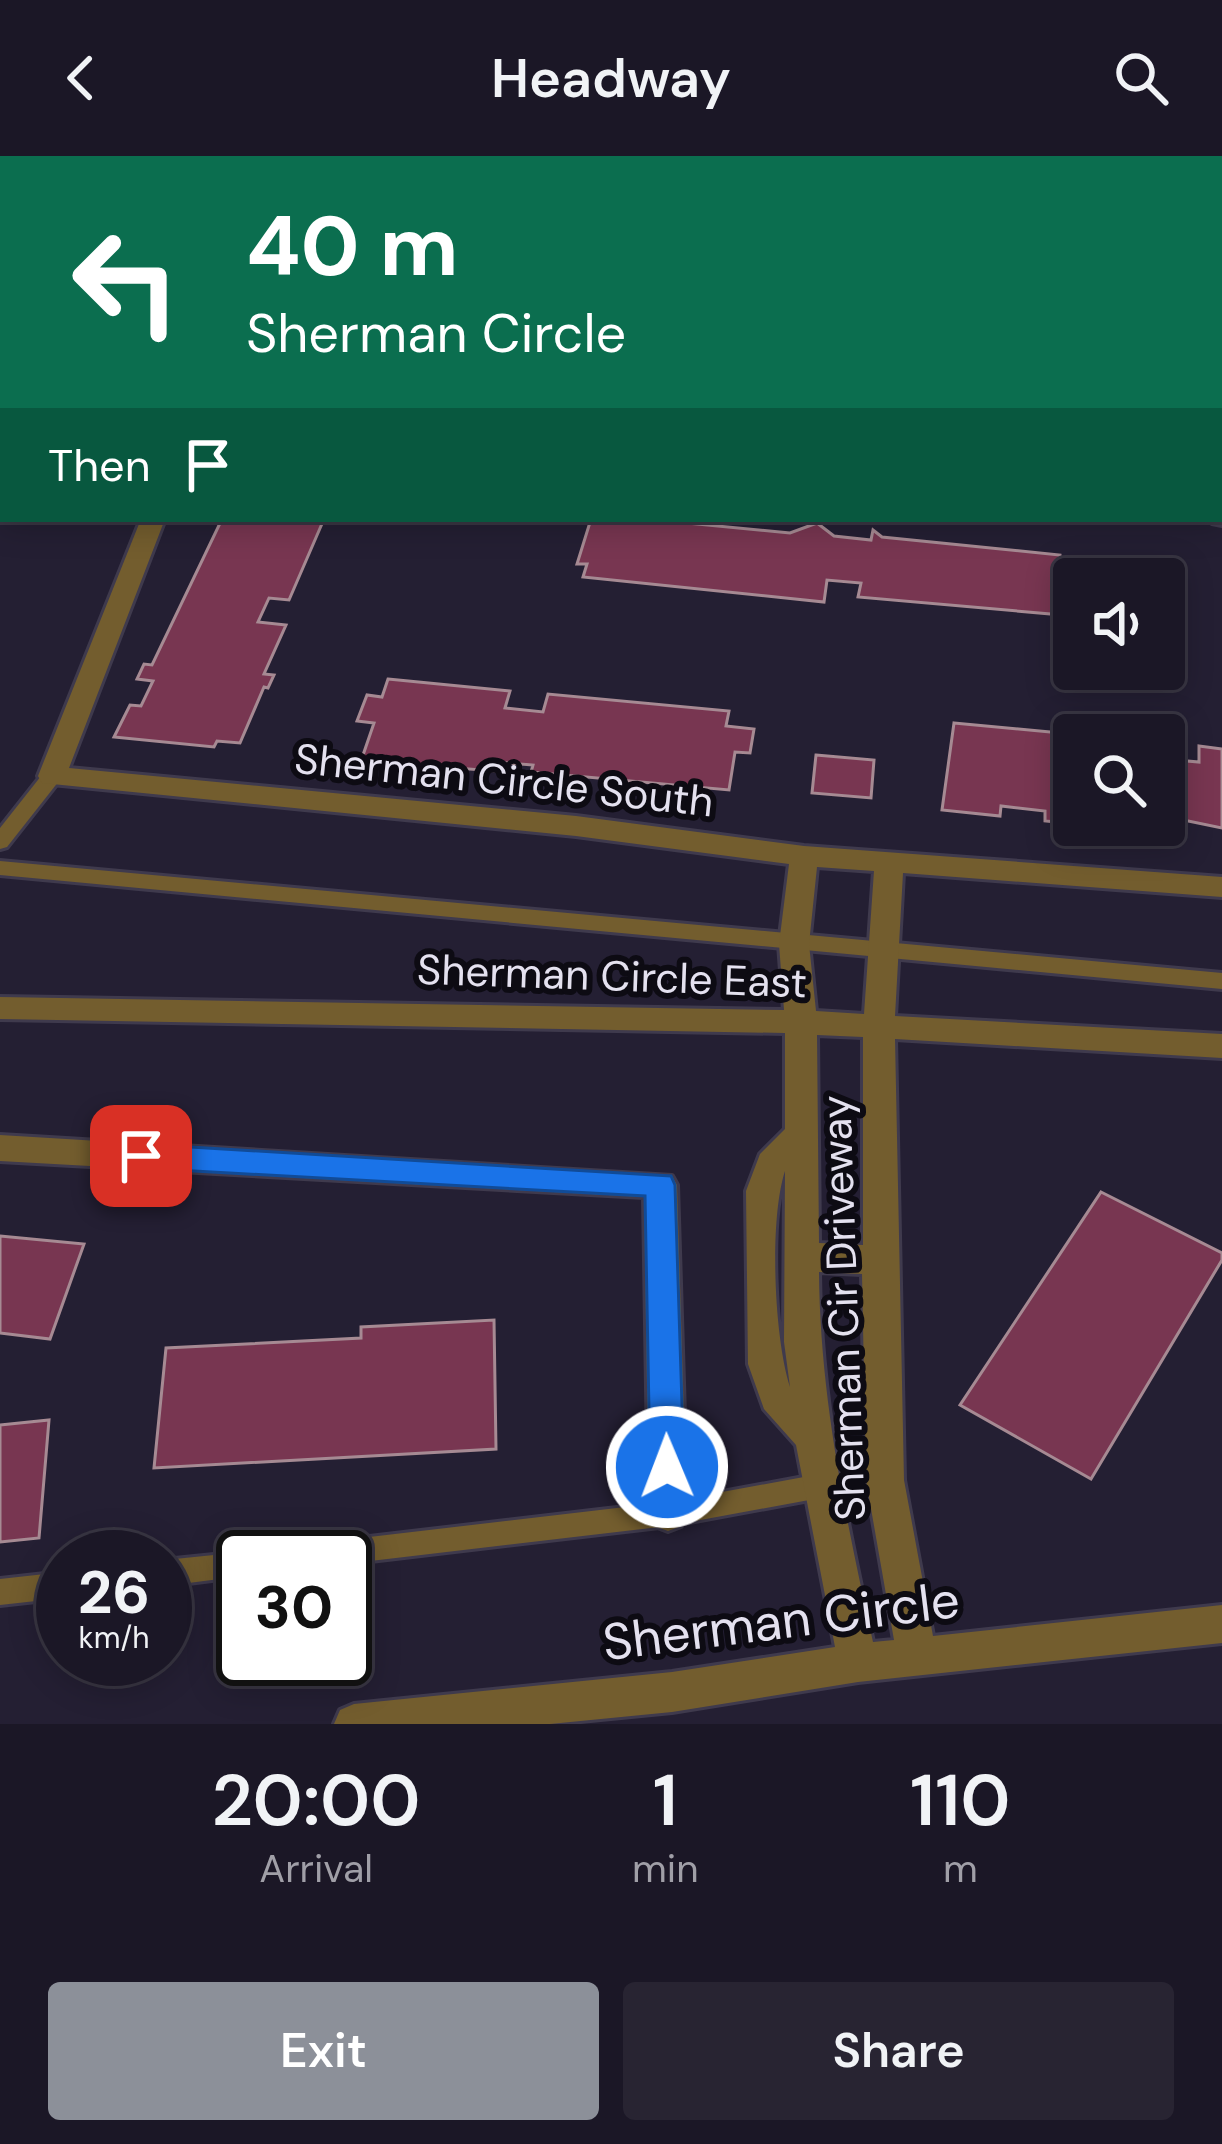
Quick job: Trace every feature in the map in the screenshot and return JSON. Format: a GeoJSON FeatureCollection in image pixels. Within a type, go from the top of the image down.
{"type":"FeatureCollection","features":[{"type":"Feature","properties":{"kind":"street"},"geometry":{"type":"LineString","coordinates":[[52,776],[152,522]]}},
{"type":"Feature","properties":{"kind":"street","name":"Sherman Circle South"},"geometry":{"type":"LineString","coordinates":[[52,776],[576,826],[804,856],[1222,887]]}},
{"type":"Feature","properties":{"kind":"street","name":"Sherman Cir Driveway"},"geometry":{"type":"LineString","coordinates":[[804,856],[794,944],[801,1022],[802,1342],[820,1486],[858,1663]]}},
{"type":"Feature","properties":{"kind":"street","name":"Sherman Cir Driveway"},"geometry":{"type":"LineString","coordinates":[[890,863],[879,1027],[885,1480],[917,1657]]}},
{"type":"Feature","properties":{"kind":"street","name":"Sherman Circle East"},"geometry":{"type":"LineString","coordinates":[[0,1007],[801,1022],[1222,1046]]}},
{"type":"Feature","properties":{"kind":"street","name":"Sherman Cir Driveway"},"geometry":{"type":"LineString","coordinates":[[802,1134],[780,1153],[764,1180],[763,1344],[779,1402],[788,1418],[814,1437]]}},
{"type":"Feature","properties":{"kind":"street"},"geometry":{"type":"LineString","coordinates":[[0,1148],[660,1185],[668,1514]]}},
{"type":"Feature","properties":{"kind":"street"},"geometry":{"type":"LineString","coordinates":[[802,1257],[880,1260]]}},
{"type":"Feature","properties":{"kind":"street","name":"Sherman Circle"},"geometry":{"type":"LineString","coordinates":[[354,1724],[641,1709],[858,1663],[1222,1624]]}},
{"type":"Feature","properties":{"kind":"lane"},"geometry":{"type":"LineString","coordinates":[[0,842],[52,776]]}},
{"type":"Feature","properties":{"kind":"lane"},"geometry":{"type":"LineString","coordinates":[[0,868],[1222,981]]}},
{"type":"Feature","properties":{"kind":"lane"},"geometry":{"type":"LineString","coordinates":[[372,1549],[668,1514],[820,1486]]}},
{"type":"Feature","properties":{"kind":"lane"},"geometry":{"type":"LineString","coordinates":[[0,1592],[36,1588]]}},
{"type":"Feature","properties":{"kind":"building"},"geometry":{"type":"Polygon","coordinates":[[[221,522],[323,522],[289,600],[269,598],[258,622],[286,625],[264,674],[274,675],[240,743],[217,741],[214,747],[114,737],[130,705],[141,706],[153,681],[137,679],[144,664],[152,665],[221,522]]]}},
{"type":"Feature","properties":{"kind":"building"},"geometry":{"type":"Polygon","coordinates":[[[590,522],[686,522],[790,533],[817,523],[834,536],[871,540],[873,530],[882,537],[1060,555],[1053,558],[1053,614],[858,597],[861,583],[827,580],[824,602],[583,577],[587,564],[577,564],[590,522]]]}},
{"type":"Feature","properties":{"kind":"building"},"geometry":{"type":"Polygon","coordinates":[[[388,679],[510,691],[505,708],[543,712],[548,694],[729,711],[726,726],[754,729],[750,753],[735,752],[729,790],[531,772],[533,765],[497,762],[495,771],[361,761],[374,723],[357,721],[367,695],[382,697],[388,679]]]}},
{"type":"Feature","properties":{"kind":"building"},"geometry":{"type":"Polygon","coordinates":[[[954,723],[1053,732],[1053,822],[1045,821],[1045,811],[1001,806],[1000,816],[942,810],[954,723]]]}},
{"type":"Feature","properties":{"kind":"building"},"geometry":{"type":"Polygon","coordinates":[[[1199,746],[1222,749],[1222,828],[1185,820],[1185,761],[1199,762],[1199,746]]]}},
{"type":"Feature","properties":{"kind":"building"},"geometry":{"type":"Polygon","coordinates":[[[816,755],[874,760],[871,798],[812,793],[816,755]]]}},
{"type":"Feature","properties":{"kind":"building"},"geometry":{"type":"Polygon","coordinates":[[[1101,1192],[1222,1253],[1222,1260],[1091,1479],[960,1405],[1101,1192]]]}},
{"type":"Feature","properties":{"kind":"building"},"geometry":{"type":"Polygon","coordinates":[[[0,1236],[84,1244],[50,1339],[0,1333],[0,1236]]]}},
{"type":"Feature","properties":{"kind":"building"},"geometry":{"type":"Polygon","coordinates":[[[494,1320],[496,1449],[154,1468],[166,1348],[361,1338],[361,1327],[494,1320]]]}},
{"type":"Feature","properties":{"kind":"building"},"geometry":{"type":"Polygon","coordinates":[[[49,1420],[36,1538],[0,1542],[0,1425],[49,1420]]]}},
{"type":"Feature","properties":{"kind":"route"},"geometry":{"type":"LineString","coordinates":[[141,1156],[660,1185],[667,1467]]}}]}
